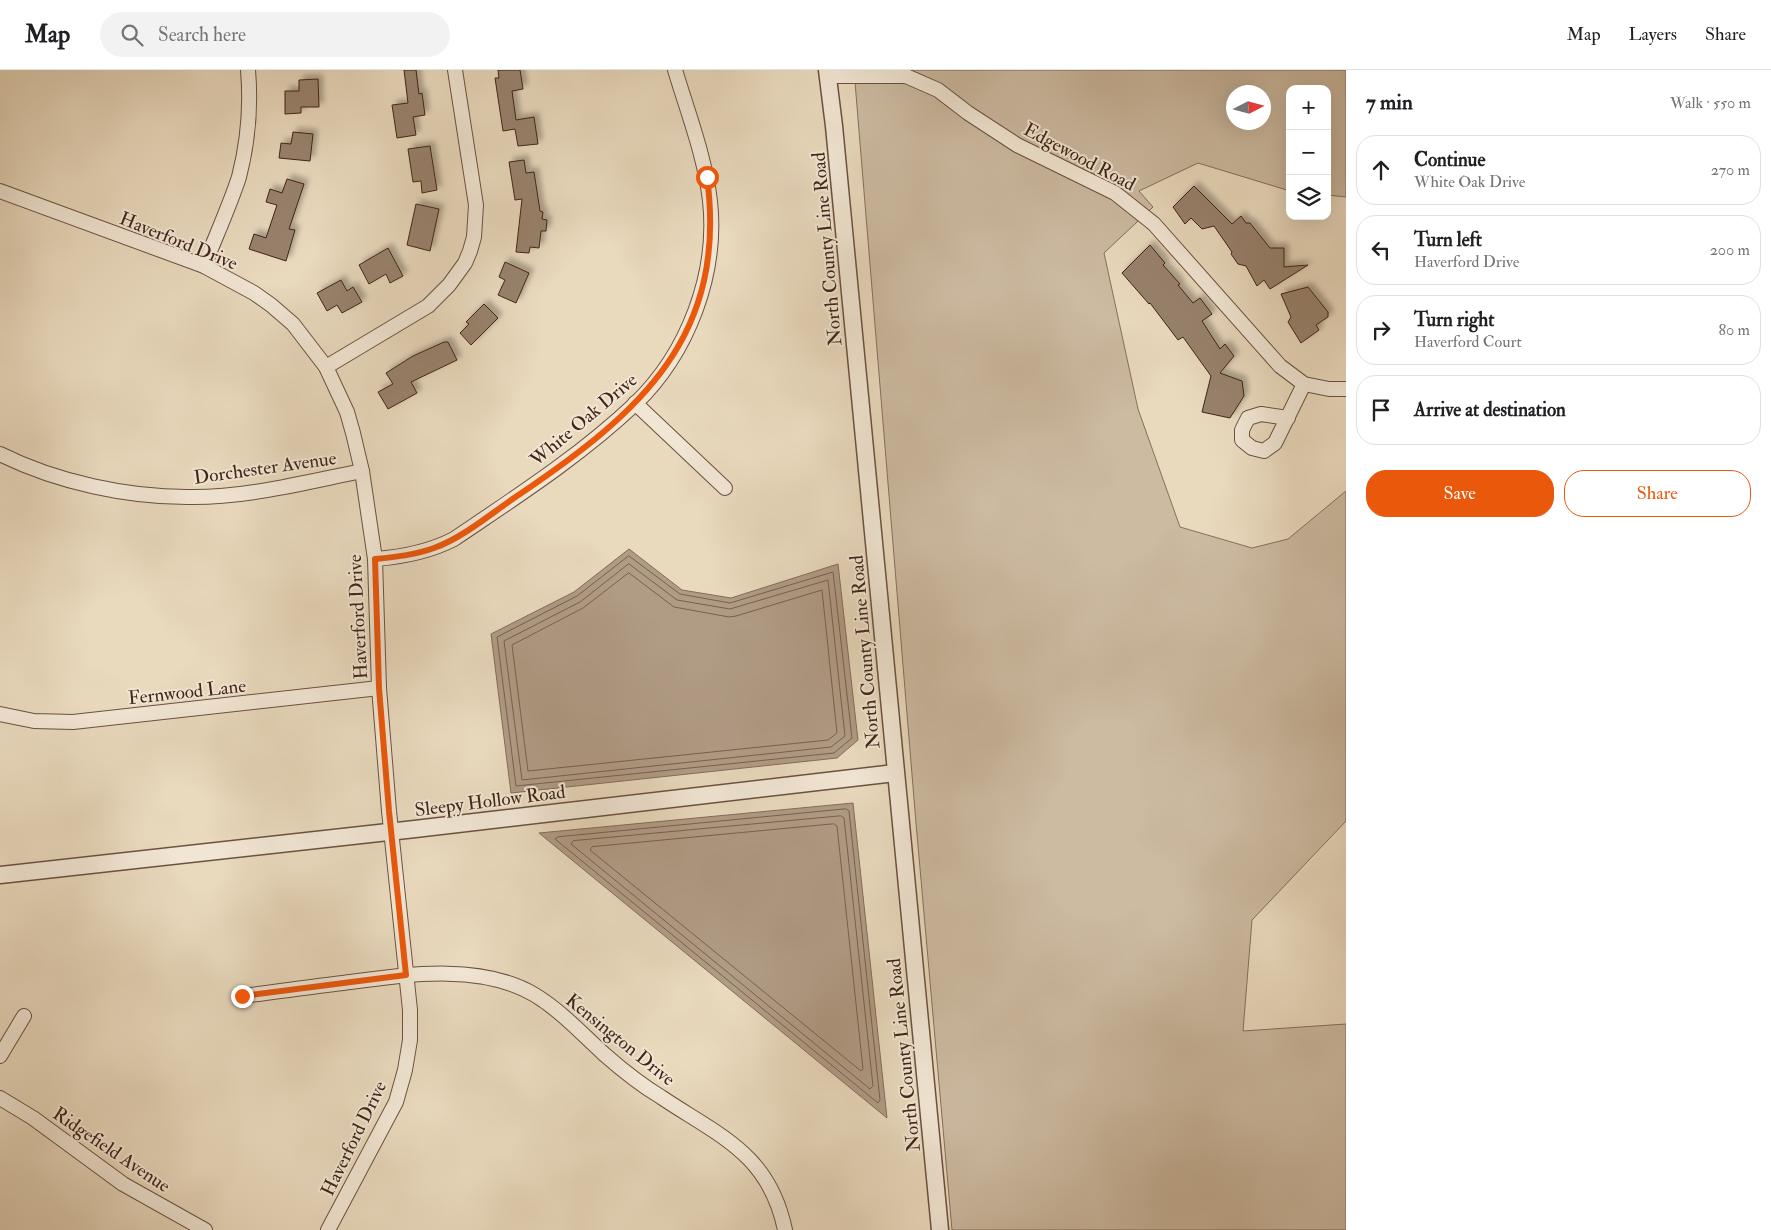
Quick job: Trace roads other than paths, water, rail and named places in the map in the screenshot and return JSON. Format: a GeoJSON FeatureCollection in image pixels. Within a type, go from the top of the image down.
{"type":"FeatureCollection","features":[{"type":"Feature","properties":{"kind":"street"},"geometry":{"type":"LineString","coordinates":[[204,266],[238,177],[248,128],[250,91],[248,70]]}},
{"type":"Feature","properties":{"kind":"street"},"geometry":{"type":"LineString","coordinates":[[326,367],[428,306],[449,285],[468,257],[474,237],[476,205],[455,70]]}},
{"type":"Feature","properties":{"kind":"street","name":"White Oak Drive"},"geometry":{"type":"LineString","coordinates":[[375,559],[391,558],[423,551],[454,539],[561,466],[635,403],[652,385],[681,343],[700,297],[710,250],[710,203],[707,177],[675,70]]}},
{"type":"Feature","properties":{"kind":"street","name":"Edgewood Road"},"geometry":{"type":"LineString","coordinates":[[827,73],[906,76],[938,90],[968,113],[1017,145],[1115,193],[1154,224],[1280,366],[1304,384],[1329,389],[1346,389]]}},
{"type":"Feature","properties":{"kind":"street","name":"North County Line Road"},"geometry":{"type":"LineString","coordinates":[[827,73],[835,136],[940,1230]]}},
{"type":"Feature","properties":{"kind":"street","name":"Haverford Drive"},"geometry":{"type":"LineString","coordinates":[[0,191],[204,266],[254,292],[293,324],[326,367],[347,412],[362,471],[375,559],[379,688],[391,832],[410,1010],[410,1040],[405,1070],[396,1102],[328,1230]]}},
{"type":"Feature","properties":{"kind":"street"},"geometry":{"type":"LineString","coordinates":[[1288,418],[1304,384]]}},
{"type":"Feature","properties":{"kind":"street"},"geometry":{"type":"LineString","coordinates":[[635,403],[725,488]]}},
{"type":"Feature","properties":{"kind":"street","name":"Dorchester Avenue"},"geometry":{"type":"LineString","coordinates":[[0,454],[43,472],[78,482],[131,493],[192,498],[277,488],[362,471]]}},
{"type":"Feature","properties":{"kind":"street","name":"Fernwood Lane"},"geometry":{"type":"LineString","coordinates":[[0,714],[34,722],[73,722],[379,688]]}},
{"type":"Feature","properties":{"kind":"street","name":"Sleepy Hollow Road"},"geometry":{"type":"LineString","coordinates":[[0,875],[391,832],[895,773]]}},
{"type":"Feature","properties":{"kind":"street","name":"Kensington Drive"},"geometry":{"type":"LineString","coordinates":[[242,996],[406,975],[463,975],[517,987],[534,995],[558,1011],[612,1061],[655,1094],[720,1134],[754,1163],[768,1184],[784,1230]]}},
{"type":"Feature","properties":{"kind":"street"},"geometry":{"type":"LineString","coordinates":[[0,1056],[24,1016]]}},
{"type":"Feature","properties":{"kind":"street","name":"Ridgefield Avenue"},"geometry":{"type":"LineString","coordinates":[[0,1098],[33,1118],[123,1184],[205,1230]]}},
{"type":"Feature","properties":{"kind":"water"},"geometry":{"type":"Polygon","coordinates":[[[629,549],[682,590],[731,598],[838,564],[858,740],[837,758],[511,793],[491,634],[574,592],[629,549]]]}},
{"type":"Feature","properties":{"kind":"water"},"geometry":{"type":"Polygon","coordinates":[[[853,803],[887,1118],[539,833],[853,803]]]}}]}
